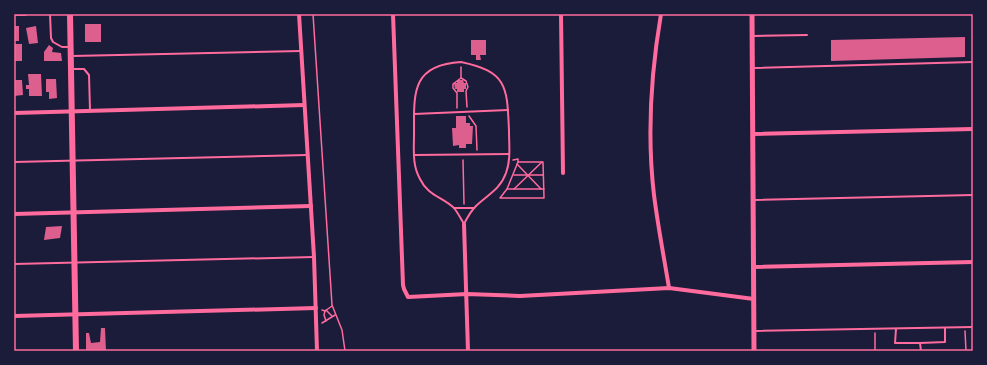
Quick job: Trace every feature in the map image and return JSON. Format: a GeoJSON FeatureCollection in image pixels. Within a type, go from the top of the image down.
{"type":"FeatureCollection","features":[{"type":"Feature","properties":{"kind":"main road"},"geometry":{"type":"LineString","coordinates":[[70,14],[76,351]]}},
{"type":"Feature","properties":{"kind":"street"},"geometry":{"type":"LineString","coordinates":[[14,14],[25,14]]}},
{"type":"Feature","properties":{"kind":"street"},"geometry":{"type":"LineString","coordinates":[[299,14],[314,257],[317,351]]}},
{"type":"Feature","properties":{"kind":"street"},"geometry":{"type":"LineString","coordinates":[[393,14],[404,289],[408,296],[414,298],[424,295],[466,294],[520,296],[669,288],[754,300]]}},
{"type":"Feature","properties":{"kind":"street"},"geometry":{"type":"LineString","coordinates":[[561,14],[562,173]]}},
{"type":"Feature","properties":{"kind":"street"},"geometry":{"type":"LineString","coordinates":[[661,14],[653,72],[652,164],[654,194],[669,288]]}},
{"type":"Feature","properties":{"kind":"street"},"geometry":{"type":"LineString","coordinates":[[752,14],[754,351]]}},
{"type":"Feature","properties":{"kind":"street"},"geometry":{"type":"LineString","coordinates":[[14,113],[304,105]]}},
{"type":"Feature","properties":{"kind":"street"},"geometry":{"type":"LineString","coordinates":[[753,134],[973,129]]}},
{"type":"Feature","properties":{"kind":"street"},"geometry":{"type":"LineString","coordinates":[[14,214],[311,206]]}},
{"type":"Feature","properties":{"kind":"street"},"geometry":{"type":"LineString","coordinates":[[464,224],[468,351]]}},
{"type":"Feature","properties":{"kind":"street"},"geometry":{"type":"LineString","coordinates":[[754,267],[973,262]]}},
{"type":"Feature","properties":{"kind":"street"},"geometry":{"type":"LineString","coordinates":[[14,316],[316,308]]}},
{"type":"Feature","properties":{"kind":"lane"},"geometry":{"type":"LineString","coordinates":[[50,14],[51,38],[53,42],[62,47],[71,47]]}},
{"type":"Feature","properties":{"kind":"lane"},"geometry":{"type":"LineString","coordinates":[[752,36],[807,35]]}},
{"type":"Feature","properties":{"kind":"lane"},"geometry":{"type":"LineString","coordinates":[[71,56],[301,51]]}},
{"type":"Feature","properties":{"kind":"lane"},"geometry":{"type":"LineString","coordinates":[[461,62],[491,71],[500,79],[506,92],[508,110],[510,154],[506,174],[496,190],[474,208],[464,224],[454,208],[426,189],[414,167],[414,114],[416,88],[423,76],[433,68],[445,63],[461,62]]}},
{"type":"Feature","properties":{"kind":"lane"},"geometry":{"type":"LineString","coordinates":[[752,68],[973,62]]}},
{"type":"Feature","properties":{"kind":"lane"},"geometry":{"type":"LineString","coordinates":[[72,69],[84,69],[89,75],[90,110]]}},
{"type":"Feature","properties":{"kind":"lane"},"geometry":{"type":"LineString","coordinates":[[414,114],[508,110]]}},
{"type":"Feature","properties":{"kind":"lane"},"geometry":{"type":"LineString","coordinates":[[414,155],[510,154]]}},
{"type":"Feature","properties":{"kind":"lane"},"geometry":{"type":"LineString","coordinates":[[14,162],[307,155]]}},
{"type":"Feature","properties":{"kind":"lane"},"geometry":{"type":"LineString","coordinates":[[753,200],[973,195]]}},
{"type":"Feature","properties":{"kind":"lane"},"geometry":{"type":"LineString","coordinates":[[454,208],[474,208]]}},
{"type":"Feature","properties":{"kind":"lane"},"geometry":{"type":"LineString","coordinates":[[14,264],[314,257]]}},
{"type":"Feature","properties":{"kind":"lane"},"geometry":{"type":"LineString","coordinates":[[754,331],[973,327]]}},
{"type":"Feature","properties":{"kind":"lane"},"geometry":{"type":"LineString","coordinates":[[896,329],[895,342],[945,342],[946,328]]}},
{"type":"Feature","properties":{"kind":"lane"},"geometry":{"type":"LineString","coordinates":[[920,342],[921,351]]}},
{"type":"Feature","properties":{"kind":"path"},"geometry":{"type":"LineString","coordinates":[[313,14],[332,306],[345,338],[345,351]]}},
{"type":"Feature","properties":{"kind":"path"},"geometry":{"type":"LineString","coordinates":[[457,112],[457,93],[453,88],[453,84],[461,78]]}},
{"type":"Feature","properties":{"kind":"path"},"geometry":{"type":"LineString","coordinates":[[462,154],[464,208]]}},
{"type":"Feature","properties":{"kind":"path"},"geometry":{"type":"LineString","coordinates":[[509,160],[518,159],[518,163],[542,189]]}},
{"type":"Feature","properties":{"kind":"path"},"geometry":{"type":"LineString","coordinates":[[518,163],[542,162]]}},
{"type":"Feature","properties":{"kind":"path"},"geometry":{"type":"LineString","coordinates":[[518,163],[514,176],[500,198],[544,198],[542,189],[544,175],[542,162]]}},
{"type":"Feature","properties":{"kind":"path"},"geometry":{"type":"LineString","coordinates":[[514,189],[542,162]]}},
{"type":"Feature","properties":{"kind":"path"},"geometry":{"type":"LineString","coordinates":[[514,176],[544,175]]}},
{"type":"Feature","properties":{"kind":"path"},"geometry":{"type":"LineString","coordinates":[[507,189],[542,189]]}},
{"type":"Feature","properties":{"kind":"path"},"geometry":{"type":"LineString","coordinates":[[326,321],[324,315],[326,310],[332,306]]}},
{"type":"Feature","properties":{"kind":"path"},"geometry":{"type":"LineString","coordinates":[[316,308],[326,310],[332,316]]}},
{"type":"Feature","properties":{"kind":"path"},"geometry":{"type":"LineString","coordinates":[[316,325],[331,319],[332,316],[335,315]]}},
{"type":"Feature","properties":{"kind":"path"},"geometry":{"type":"LineString","coordinates":[[966,332],[966,351]]}},
{"type":"Feature","properties":{"kind":"path"},"geometry":{"type":"LineString","coordinates":[[875,335],[876,351]]}},
{"type":"Feature","properties":{"kind":"building"},"geometry":{"type":"Polygon","coordinates":[[[85,24],[101,24],[101,42],[85,42],[85,24]]]}},
{"type":"Feature","properties":{"kind":"building"},"geometry":{"type":"Polygon","coordinates":[[[14,26],[19,26],[19,41],[14,41],[14,26]]]}},
{"type":"Feature","properties":{"kind":"building"},"geometry":{"type":"Polygon","coordinates":[[[36,26],[38,43],[29,44],[26,28],[36,26]]]}},
{"type":"Feature","properties":{"kind":"building"},"geometry":{"type":"Polygon","coordinates":[[[965,37],[965,57],[831,61],[831,40],[965,37]]]}},
{"type":"Feature","properties":{"kind":"building"},"geometry":{"type":"Polygon","coordinates":[[[471,40],[486,40],[486,55],[480,55],[481,60],[476,60],[476,55],[471,55],[471,40]]]}},
{"type":"Feature","properties":{"kind":"building"},"geometry":{"type":"Polygon","coordinates":[[[14,44],[22,44],[22,61],[14,61],[14,44]]]}},
{"type":"Feature","properties":{"kind":"building"},"geometry":{"type":"Polygon","coordinates":[[[49,45],[53,48],[52,52],[61,53],[62,61],[44,61],[44,52],[49,45]]]}},
{"type":"Feature","properties":{"kind":"building"},"geometry":{"type":"Polygon","coordinates":[[[28,74],[41,74],[42,96],[29,96],[29,89],[26,89],[26,85],[29,85],[28,74]]]}},
{"type":"Feature","properties":{"kind":"building"},"geometry":{"type":"Polygon","coordinates":[[[46,79],[56,79],[57,98],[49,99],[49,92],[46,92],[46,79]]]}},
{"type":"Feature","properties":{"kind":"building"},"geometry":{"type":"Polygon","coordinates":[[[14,80],[22,80],[23,95],[14,96],[14,80]]]}},
{"type":"Feature","properties":{"kind":"building"},"geometry":{"type":"Polygon","coordinates":[[[457,80],[463,80],[464,83],[466,83],[466,89],[464,89],[464,92],[457,92],[457,89],[455,89],[454,83],[457,83],[457,80]]]}},
{"type":"Feature","properties":{"kind":"building"},"geometry":{"type":"Polygon","coordinates":[[[456,116],[466,116],[466,123],[470,123],[470,126],[473,126],[472,144],[466,144],[466,148],[459,148],[459,145],[453,146],[452,128],[456,128],[456,116]]]}},
{"type":"Feature","properties":{"kind":"building"},"geometry":{"type":"Polygon","coordinates":[[[62,226],[60,238],[44,240],[46,227],[62,226]]]}},
{"type":"Feature","properties":{"kind":"building"},"geometry":{"type":"Polygon","coordinates":[[[101,328],[105,328],[106,351],[86,351],[86,333],[89,333],[91,343],[100,342],[101,328]]]}}]}
